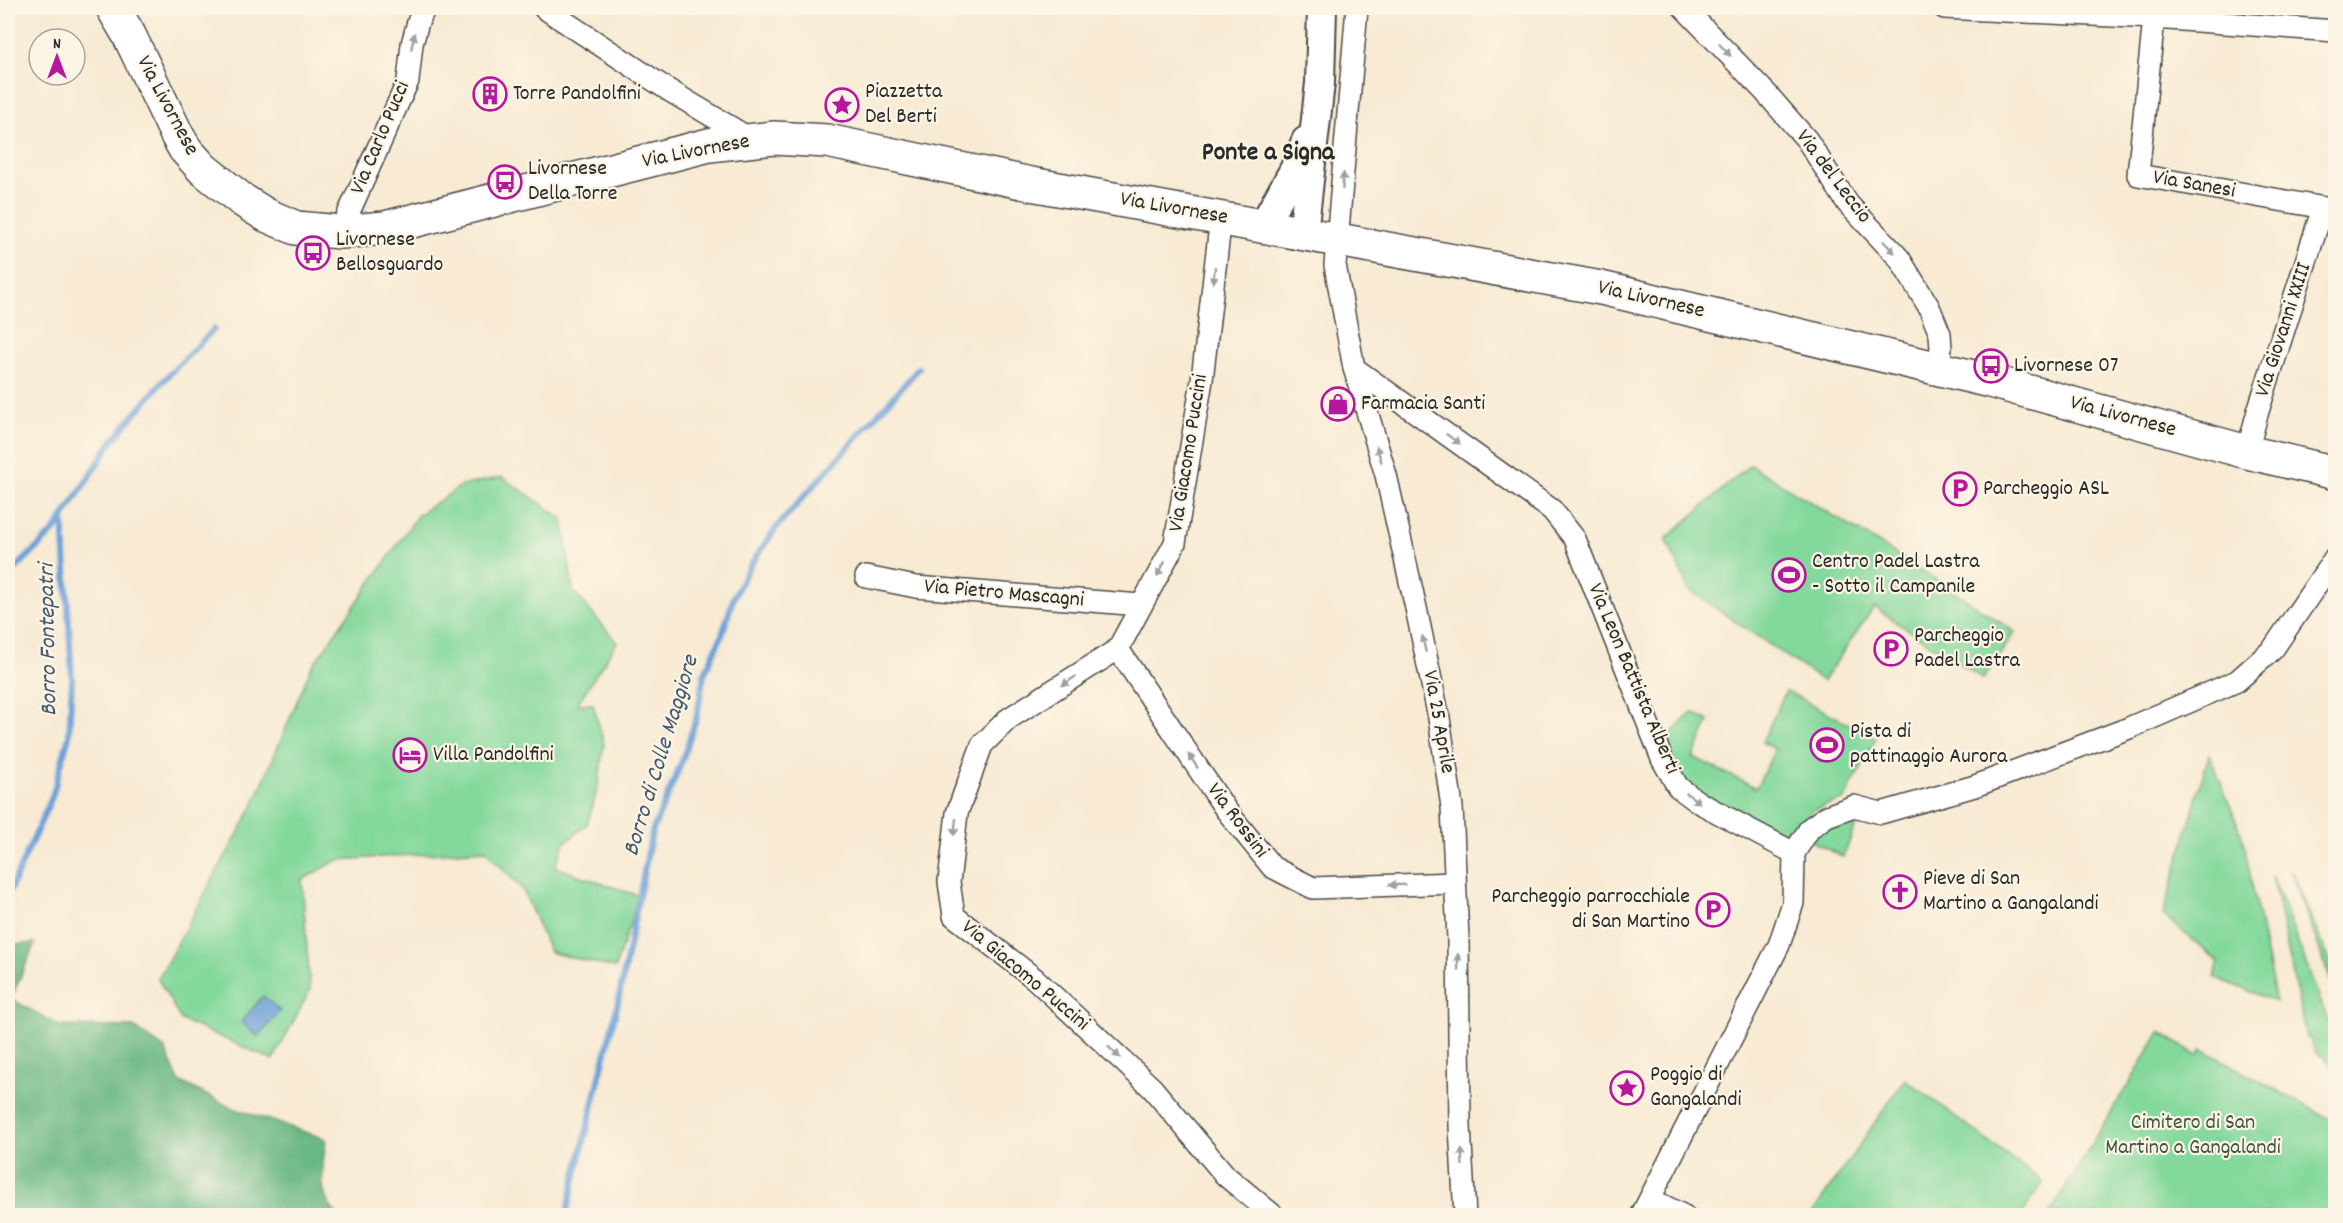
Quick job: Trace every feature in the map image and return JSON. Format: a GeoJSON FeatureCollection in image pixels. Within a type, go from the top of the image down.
{"type":"FeatureCollection","features":[{"type":"Feature","properties":{"kind":"main road","name":"Via Livornese"},"geometry":{"type":"LineString","coordinates":[[113,8],[129,35],[185,149],[203,170],[243,200],[266,215],[296,228],[340,232],[385,228],[709,145],[753,140],[827,141],[1031,184],[1601,288],[1990,381],[2247,452],[2336,473]]}},
{"type":"Feature","properties":{"kind":"main road"},"geometry":{"type":"LineString","coordinates":[[1303,234],[1318,111],[1323,32],[1322,8]]}},
{"type":"Feature","properties":{"kind":"main road"},"geometry":{"type":"LineString","coordinates":[[1263,226],[1294,170],[1318,111]]}},
{"type":"Feature","properties":{"kind":"street","name":"Via Carlo Pucci"},"geometry":{"type":"LineString","coordinates":[[340,232],[408,81],[412,44],[418,22],[425,8]]}},
{"type":"Feature","properties":{"kind":"street"},"geometry":{"type":"LineString","coordinates":[[544,8],[670,91],[753,140]]}},
{"type":"Feature","properties":{"kind":"street","name":"Via 25 Aprile"},"geometry":{"type":"LineString","coordinates":[[1357,8],[1335,265],[1354,368],[1386,475],[1439,718],[1452,807],[1460,1126],[1465,1215]]}},
{"type":"Feature","properties":{"kind":"street","name":"Via del Leccio"},"geometry":{"type":"LineString","coordinates":[[1684,8],[1766,93],[1807,140],[1848,204],[1899,258],[1929,307],[1940,334],[1938,369]]}},
{"type":"Feature","properties":{"kind":"street"},"geometry":{"type":"LineString","coordinates":[[1944,8],[2154,18],[2336,31]]}},
{"type":"Feature","properties":{"kind":"street","name":"Via Sanesi"},"geometry":{"type":"LineString","coordinates":[[2154,18],[2138,175],[2329,209]]}},
{"type":"Feature","properties":{"kind":"street","name":"Via Giovanni XXIII"},"geometry":{"type":"LineString","coordinates":[[2247,452],[2258,411],[2329,209]]}},
{"type":"Feature","properties":{"kind":"street","name":"Via Giacomo Puccini"},"geometry":{"type":"LineString","coordinates":[[1221,217],[1202,380],[1175,543],[1118,649],[1008,719],[982,745],[957,813],[949,882],[954,916],[1034,978],[1152,1088],[1226,1176],[1274,1215]]}},
{"type":"Feature","properties":{"kind":"street","name":"Via Leon Battista Alberti"},"geometry":{"type":"LineString","coordinates":[[1354,368],[1552,510],[1575,539],[1662,759],[1678,787],[1698,802],[1794,853]]}},
{"type":"Feature","properties":{"kind":"street"},"geometry":{"type":"LineString","coordinates":[[1684,1215],[1646,1207],[1779,945],[1793,903],[1794,853],[1810,828],[1827,816],[1854,806],[1881,813],[1975,786],[2129,728],[2237,681],[2273,650],[2336,556]]}},
{"type":"Feature","properties":{"kind":"street","name":"Via Pietro Mascagni"},"geometry":{"type":"LineString","coordinates":[[866,578],[916,587],[1142,605]]}},
{"type":"Feature","properties":{"kind":"street","name":"Via Rossini"},"geometry":{"type":"LineString","coordinates":[[1118,649],[1226,810],[1272,867],[1313,888],[1455,883]]}},
{"type":"Feature","properties":{"kind":"green space","name":"Centro Padel Lastra - Sotto il Campanile"},"geometry":{"type":"Polygon","coordinates":[[[1750,465],[1906,560],[2015,632],[1983,679],[1874,607],[1823,681],[1689,590],[1666,539],[1750,465]]]}},
{"type":"Feature","properties":{"kind":"green space","name":"Villa Pandolfini"},"geometry":{"type":"Polygon","coordinates":[[[502,477],[563,519],[573,591],[617,642],[577,704],[593,704],[604,744],[598,787],[587,824],[564,844],[555,867],[639,896],[615,968],[550,952],[523,890],[485,850],[338,860],[302,880],[310,990],[273,1060],[181,1020],[158,979],[253,806],[311,668],[418,515],[461,486],[502,477]]]}},
{"type":"Feature","properties":{"kind":"green space"},"geometry":{"type":"Polygon","coordinates":[[[1786,691],[1876,738],[1845,799],[1813,810],[1788,839],[1696,791],[1681,780],[1664,741],[1692,712],[1709,721],[1693,757],[1756,788],[1775,749],[1762,742],[1786,691]]]}},
{"type":"Feature","properties":{"kind":"green space"},"geometry":{"type":"Polygon","coordinates":[[[2209,754],[2242,835],[2276,1002],[2214,977],[2219,962],[2163,915],[2209,754]]]}},
{"type":"Feature","properties":{"kind":"green space"},"geometry":{"type":"Polygon","coordinates":[[[1846,818],[1857,823],[1843,857],[1811,841],[1817,832],[1846,818]]]}},
{"type":"Feature","properties":{"kind":"green space"},"geometry":{"type":"Polygon","coordinates":[[[2291,871],[2335,973],[2335,992],[2291,871]]]}},
{"type":"Feature","properties":{"kind":"green space"},"geometry":{"type":"Polygon","coordinates":[[[2272,875],[2335,1039],[2335,1084],[2331,1062],[2315,1052],[2311,1040],[2306,1037],[2272,875]]]}},
{"type":"Feature","properties":{"kind":"green space"},"geometry":{"type":"Polygon","coordinates":[[[35,943],[11,999],[60,1026],[134,1027],[165,1049],[179,1081],[230,1107],[326,1139],[323,1169],[324,1190],[331,1208],[338,1215],[8,1215],[8,945],[35,943]]]}},
{"type":"Feature","properties":{"kind":"green space","name":"Cimitero di San Martino a Gangalandi"},"geometry":{"type":"Polygon","coordinates":[[[2160,1032],[2198,1056],[2202,1049],[2335,1122],[2335,1215],[2049,1215],[2160,1032]]]}},
{"type":"Feature","properties":{"kind":"green space"},"geometry":{"type":"Polygon","coordinates":[[[1905,1079],[2043,1182],[2022,1215],[1811,1215],[1905,1079]]]}},
{"type":"Feature","properties":{"kind":"water"},"geometry":{"type":"Polygon","coordinates":[[[263,996],[280,1011],[258,1037],[241,1022],[263,996]]]}},
{"type":"Feature","properties":{"kind":"waterway"},"geometry":{"type":"LineString","coordinates":[[8,576],[55,530],[113,440],[163,381],[214,329]]}},
{"type":"Feature","properties":{"kind":"waterway","name":"Borro di Colle Maggiore"},"geometry":{"type":"LineString","coordinates":[[566,1216],[618,1002],[652,832],[682,761],[697,716],[704,675],[722,635],[734,597],[748,569],[776,528],[919,368]]}},
{"type":"Feature","properties":{"kind":"waterway","name":"Borro Fontepatri"},"geometry":{"type":"LineString","coordinates":[[8,895],[52,797],[69,736],[72,679],[63,517]]}},
{"type":"Feature","properties":{"kind":"place","name":"Torre Pandolfini"},"geometry":{"type":"Point","coordinates":[490,94]}},
{"type":"Feature","properties":{"kind":"place","name":"Piazzetta Del Berti"},"geometry":{"type":"Point","coordinates":[842,105]}},
{"type":"Feature","properties":{"kind":"place","name":"Livornese Della Torre"},"geometry":{"type":"Point","coordinates":[505,182]}},
{"type":"Feature","properties":{"kind":"place","name":"Livornese Bellosguardo"},"geometry":{"type":"Point","coordinates":[313,253]}},
{"type":"Feature","properties":{"kind":"place","name":"Livornese 07"},"geometry":{"type":"Point","coordinates":[1991,366]}},
{"type":"Feature","properties":{"kind":"place","name":"Farmacia Santi"},"geometry":{"type":"Point","coordinates":[1338,404]}},
{"type":"Feature","properties":{"kind":"place","name":"Parcheggio ASL"},"geometry":{"type":"Point","coordinates":[1960,489]}},
{"type":"Feature","properties":{"kind":"place","name":"Centro Padel Lastra - Sotto il Campanile"},"geometry":{"type":"Point","coordinates":[1789,575]}},
{"type":"Feature","properties":{"kind":"place","name":"Parcheggio Padel Lastra"},"geometry":{"type":"Point","coordinates":[1891,649]}},
{"type":"Feature","properties":{"kind":"place","name":"Pista di pattinaggio Aurora"},"geometry":{"type":"Point","coordinates":[1827,745]}},
{"type":"Feature","properties":{"kind":"place","name":"Villa Pandolfini"},"geometry":{"type":"Point","coordinates":[410,755]}},
{"type":"Feature","properties":{"kind":"place","name":"Pieve di San Martino a Gangalandi"},"geometry":{"type":"Point","coordinates":[1900,892]}},
{"type":"Feature","properties":{"kind":"place","name":"Parcheggio parrocchiale di San Martino"},"geometry":{"type":"Point","coordinates":[1713,910]}},
{"type":"Feature","properties":{"kind":"place","name":"Poggio di Gangalandi"},"geometry":{"type":"Point","coordinates":[1627,1088]}},
{"type":"Feature","properties":{"kind":"district","name":"Ponte a Signa"},"geometry":{"type":"Point","coordinates":[1268,153]}}]}
